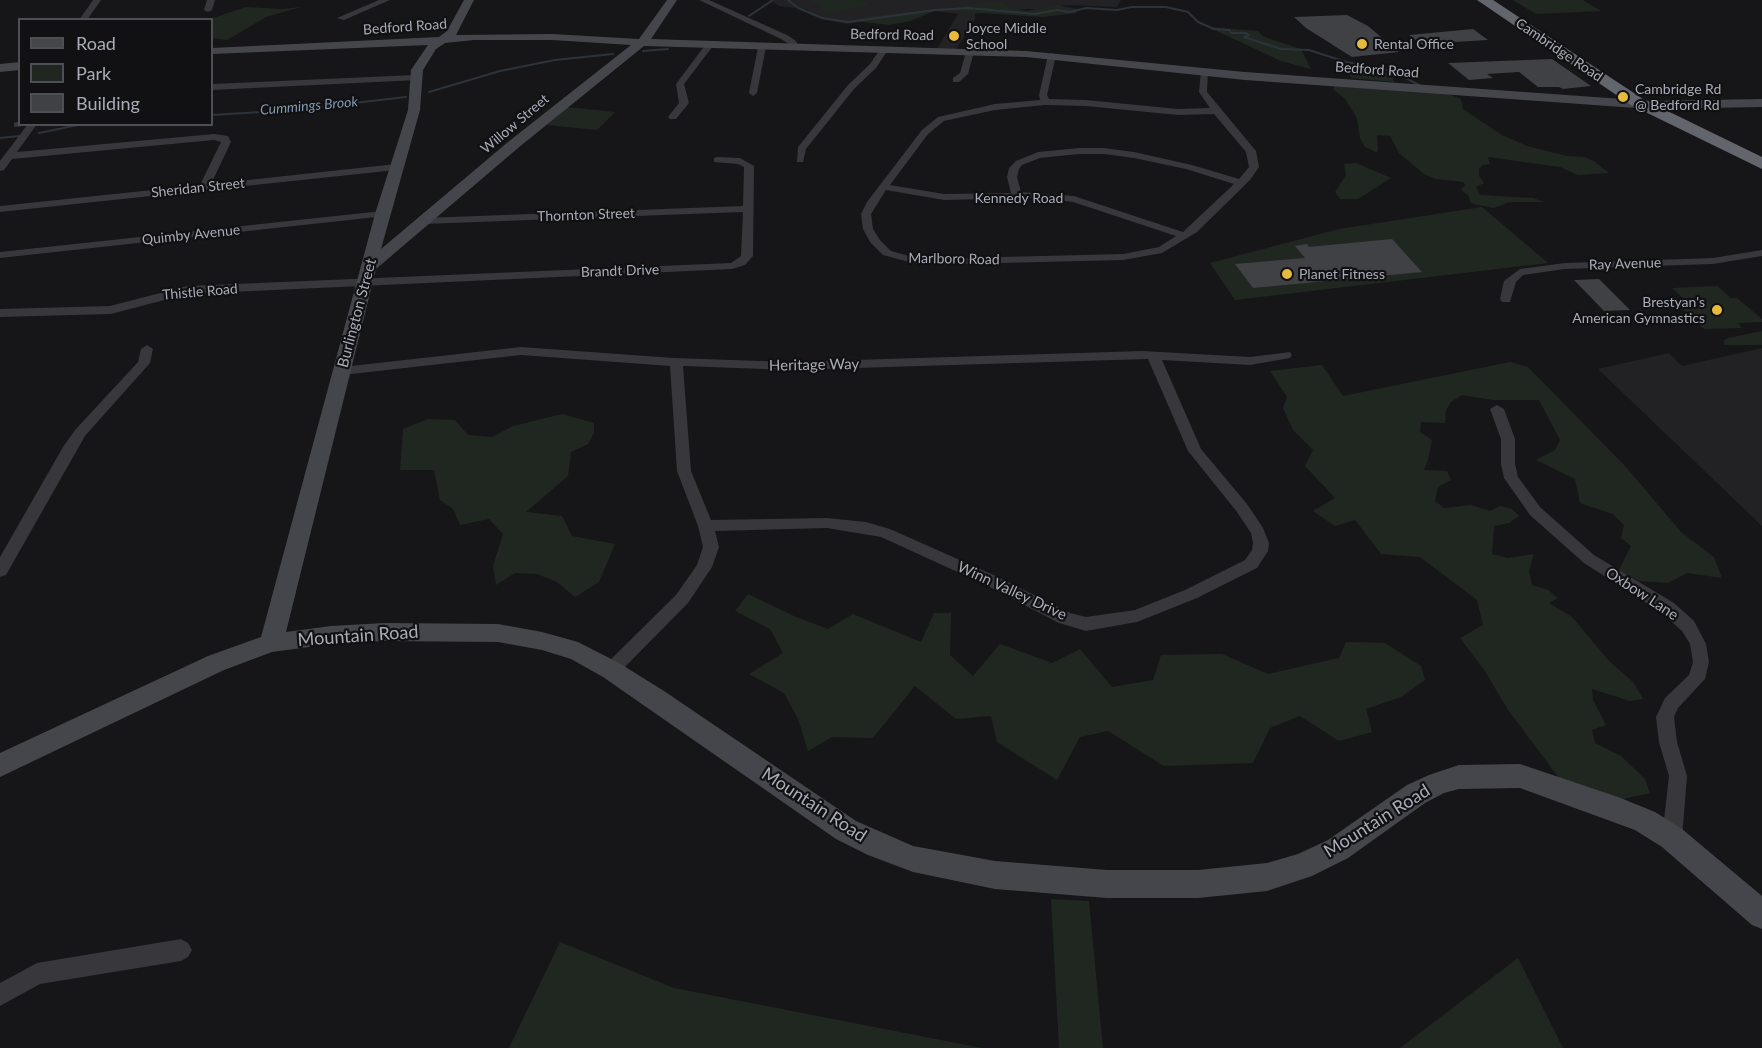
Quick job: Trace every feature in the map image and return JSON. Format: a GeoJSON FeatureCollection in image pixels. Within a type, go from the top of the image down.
{"type":"FeatureCollection","features":[{"type":"Feature","properties":{"kind":"highway","name":"Cambridge Road"},"geometry":{"type":"LineString","coordinates":[[1484,0],[1642,105],[1762,164]]}},
{"type":"Feature","properties":{"kind":"street"},"geometry":{"type":"LineString","coordinates":[[84,18],[97,0]]}},
{"type":"Feature","properties":{"kind":"street"},"geometry":{"type":"LineString","coordinates":[[208,10],[211,0]]}},
{"type":"Feature","properties":{"kind":"street"},"geometry":{"type":"LineString","coordinates":[[341,18],[386,0]]}},
{"type":"Feature","properties":{"kind":"street","name":"Burlington Street"},"geometry":{"type":"LineString","coordinates":[[271,643],[382,214],[414,110],[415,78],[423,58],[452,33],[469,0]]}},
{"type":"Feature","properties":{"kind":"street","name":"Willow Street"},"geometry":{"type":"LineString","coordinates":[[368,273],[424,221],[513,145],[642,42],[660,21],[672,0]]}},
{"type":"Feature","properties":{"kind":"street"},"geometry":{"type":"LineString","coordinates":[[703,0],[784,37],[793,43],[795,48]]}},
{"type":"Feature","properties":{"kind":"street","name":"Bedford Road"},"geometry":{"type":"LineString","coordinates":[[213,51],[524,37],[709,46],[970,52],[1052,55],[1205,71],[1642,105],[1762,104]]}},
{"type":"Feature","properties":{"kind":"street"},"geometry":{"type":"LineString","coordinates":[[673,117],[684,103],[680,84],[709,46]]}},
{"type":"Feature","properties":{"kind":"street"},"geometry":{"type":"LineString","coordinates":[[753,93],[762,47]]}},
{"type":"Feature","properties":{"kind":"street"},"geometry":{"type":"LineString","coordinates":[[800,160],[801,148],[851,87],[873,66],[884,50]]}},
{"type":"Feature","properties":{"kind":"street"},"geometry":{"type":"LineString","coordinates":[[956,80],[964,74],[970,52]]}},
{"type":"Feature","properties":{"kind":"street"},"geometry":{"type":"LineString","coordinates":[[1045,102],[1043,96],[1052,55]]}},
{"type":"Feature","properties":{"kind":"street"},"geometry":{"type":"LineString","coordinates":[[0,68],[18,66]]}},
{"type":"Feature","properties":{"kind":"street","name":"Marlboro Road"},"geometry":{"type":"LineString","coordinates":[[1205,71],[1203,93],[1215,111],[1253,155],[1254,167],[1241,183],[1186,236],[1162,250],[1131,256],[944,262],[908,260],[882,250],[868,229],[867,212],[925,132],[937,122],[954,115],[986,108],[1045,102],[1082,102],[1178,112],[1215,111]]}},
{"type":"Feature","properties":{"kind":"street"},"geometry":{"type":"LineString","coordinates":[[213,87],[415,78]]}},
{"type":"Feature","properties":{"kind":"street"},"geometry":{"type":"LineString","coordinates":[[0,168],[32,126]]}},
{"type":"Feature","properties":{"kind":"street"},"geometry":{"type":"LineString","coordinates":[[10,156],[214,137],[225,138],[226,142],[204,187]]}},
{"type":"Feature","properties":{"kind":"street"},"geometry":{"type":"LineString","coordinates":[[1017,196],[1012,177],[1014,168],[1019,163],[1042,154],[1079,150],[1134,155],[1188,167],[1241,183]]}},
{"type":"Feature","properties":{"kind":"street","name":"Brandt Drive"},"geometry":{"type":"LineString","coordinates":[[368,273],[732,266],[741,263],[747,256],[748,165],[740,160],[717,160]]}},
{"type":"Feature","properties":{"kind":"street","name":"Sheridan Street"},"geometry":{"type":"LineString","coordinates":[[0,208],[396,167]]}},
{"type":"Feature","properties":{"kind":"street","name":"Kennedy Road"},"geometry":{"type":"LineString","coordinates":[[884,187],[944,197],[1049,196],[1082,200],[1186,236]]}},
{"type":"Feature","properties":{"kind":"street","name":"Thornton Street"},"geometry":{"type":"LineString","coordinates":[[424,221],[748,209]]}},
{"type":"Feature","properties":{"kind":"street","name":"Quimby Avenue"},"geometry":{"type":"LineString","coordinates":[[0,255],[382,214]]}},
{"type":"Feature","properties":{"kind":"street","name":"Ray Avenue"},"geometry":{"type":"LineString","coordinates":[[1506,299],[1510,281],[1520,272],[1565,266],[1713,261],[1762,253]]}},
{"type":"Feature","properties":{"kind":"street","name":"Thistle Road"},"geometry":{"type":"LineString","coordinates":[[0,314],[107,310],[187,290],[368,273]]}},
{"type":"Feature","properties":{"kind":"street"},"geometry":{"type":"LineString","coordinates":[[0,571],[68,450],[80,433],[142,364],[147,349]]}},
{"type":"Feature","properties":{"kind":"street","name":"Heritage Way"},"geometry":{"type":"LineString","coordinates":[[342,371],[521,351],[676,362],[790,366],[1153,356],[1250,361],[1286,355]]}},
{"type":"Feature","properties":{"kind":"street","name":"Winn Valley Drive"},"geometry":{"type":"LineString","coordinates":[[705,526],[827,523],[866,528],[885,533],[992,581],[1065,618],[1086,624],[1137,616],[1191,594],[1251,564],[1260,551],[1261,543],[1258,532],[1242,508],[1195,451],[1164,376],[1153,356]]}},
{"type":"Feature","properties":{"kind":"street"},"geometry":{"type":"LineString","coordinates":[[611,670],[682,599],[696,580],[711,547],[684,471],[676,362]]}},
{"type":"Feature","properties":{"kind":"street","name":"Oxbow Lane"},"geometry":{"type":"LineString","coordinates":[[1497,409],[1508,439],[1510,478],[1535,511],[1589,559],[1674,613],[1688,626],[1698,644],[1701,662],[1696,679],[1671,702],[1665,717],[1668,742],[1678,776],[1672,837]]}},
{"type":"Feature","properties":{"kind":"street","name":"Mountain Road"},"geometry":{"type":"LineString","coordinates":[[0,765],[216,663],[271,643],[332,634],[486,632],[542,641],[578,652],[655,698],[846,830],[878,846],[913,859],[995,875],[1107,884],[1197,884],[1267,877],[1302,866],[1338,849],[1416,794],[1438,783],[1468,776],[1520,776],[1645,821],[1672,837],[1762,915]]}},
{"type":"Feature","properties":{"kind":"street"},"geometry":{"type":"LineString","coordinates":[[0,995],[37,975],[181,950]]}},
{"type":"Feature","properties":{"kind":"shaded area","name":"Joyce Middle School"},"geometry":{"type":"Polygon","coordinates":[[[774,0],[1121,0],[1117,7],[1069,5],[1036,9],[975,9],[975,19],[956,49],[937,49],[958,14],[936,11],[847,24],[825,20],[805,9],[779,6],[773,2],[774,0]]]}},
{"type":"Feature","properties":{"kind":"shaded area"},"geometry":{"type":"Polygon","coordinates":[[[1762,348],[1762,526],[1598,369],[1669,353],[1682,366],[1762,348]]]}},
{"type":"Feature","properties":{"kind":"green space"},"geometry":{"type":"Polygon","coordinates":[[[812,0],[862,0],[869,6],[826,13],[812,0]]]}},
{"type":"Feature","properties":{"kind":"green space"},"geometry":{"type":"Polygon","coordinates":[[[1513,0],[1583,0],[1601,11],[1536,14],[1513,0]]]}},
{"type":"Feature","properties":{"kind":"green space"},"geometry":{"type":"Polygon","coordinates":[[[998,1],[1012,8],[1027,11],[1056,5],[1078,9],[1076,13],[1043,17],[965,14],[946,9],[998,1]]]}},
{"type":"Feature","properties":{"kind":"green space"},"geometry":{"type":"Polygon","coordinates":[[[246,7],[282,9],[301,7],[266,17],[227,40],[213,38],[213,18],[246,7]]]}},
{"type":"Feature","properties":{"kind":"green space"},"geometry":{"type":"Polygon","coordinates":[[[937,10],[910,21],[889,25],[855,21],[863,17],[937,10]]]}},
{"type":"Feature","properties":{"kind":"green space"},"geometry":{"type":"Polygon","coordinates":[[[1208,27],[1258,31],[1264,37],[1301,49],[1311,69],[1281,61],[1208,27]]]}},
{"type":"Feature","properties":{"kind":"green space"},"geometry":{"type":"Polygon","coordinates":[[[1348,70],[1391,73],[1394,82],[1351,78],[1348,70]]]}},
{"type":"Feature","properties":{"kind":"green space"},"geometry":{"type":"Polygon","coordinates":[[[1335,86],[1448,94],[1461,99],[1463,109],[1502,135],[1527,146],[1567,156],[1584,157],[1594,161],[1609,173],[1578,175],[1560,167],[1488,157],[1490,164],[1483,165],[1479,169],[1479,176],[1484,183],[1476,187],[1480,195],[1533,198],[1544,202],[1510,202],[1494,208],[1474,204],[1461,190],[1465,185],[1463,182],[1436,179],[1424,174],[1399,153],[1390,136],[1377,135],[1378,151],[1376,152],[1365,147],[1360,138],[1357,118],[1345,99],[1333,89],[1335,86]]]}},
{"type":"Feature","properties":{"kind":"green space"},"geometry":{"type":"Polygon","coordinates":[[[567,107],[615,112],[597,130],[547,125],[567,107]]]}},
{"type":"Feature","properties":{"kind":"green space"},"geometry":{"type":"Polygon","coordinates":[[[1356,163],[1391,178],[1358,199],[1340,199],[1335,192],[1346,175],[1344,164],[1356,163]]]}},
{"type":"Feature","properties":{"kind":"green space"},"geometry":{"type":"Polygon","coordinates":[[[1482,207],[1548,263],[1235,300],[1210,263],[1339,229],[1482,207]]]}},
{"type":"Feature","properties":{"kind":"green space","name":"Brestyan's American Gymnastics"},"geometry":{"type":"Polygon","coordinates":[[[1717,286],[1731,298],[1737,298],[1762,319],[1762,322],[1738,323],[1742,328],[1704,329],[1673,300],[1684,299],[1672,288],[1717,286]]]}},
{"type":"Feature","properties":{"kind":"green space"},"geometry":{"type":"Polygon","coordinates":[[[1762,331],[1762,345],[1724,345],[1724,340],[1728,338],[1762,331]]]}},
{"type":"Feature","properties":{"kind":"green space"},"geometry":{"type":"Polygon","coordinates":[[[1510,362],[1528,367],[1626,467],[1681,532],[1714,557],[1722,578],[1687,573],[1668,583],[1639,581],[1619,570],[1631,546],[1621,538],[1624,525],[1613,514],[1580,503],[1575,479],[1536,460],[1555,450],[1560,440],[1539,400],[1493,400],[1462,395],[1451,402],[1446,410],[1445,423],[1421,422],[1420,432],[1432,440],[1424,470],[1447,471],[1451,480],[1438,487],[1435,501],[1444,508],[1471,505],[1490,511],[1500,506],[1512,509],[1519,516],[1509,523],[1494,526],[1492,554],[1508,558],[1534,554],[1529,571],[1532,585],[1548,590],[1558,598],[1549,603],[1572,617],[1609,661],[1634,683],[1643,699],[1630,701],[1592,689],[1593,700],[1606,725],[1592,730],[1595,743],[1621,756],[1645,779],[1650,793],[1623,799],[1559,778],[1508,710],[1485,671],[1460,638],[1483,625],[1477,600],[1420,557],[1381,554],[1355,520],[1335,526],[1313,511],[1335,498],[1305,466],[1313,450],[1293,430],[1283,408],[1287,397],[1270,371],[1322,365],[1343,396],[1510,362]]]}},
{"type":"Feature","properties":{"kind":"green space"},"geometry":{"type":"Polygon","coordinates":[[[562,414],[594,423],[594,433],[588,444],[571,452],[568,476],[526,512],[562,516],[572,536],[615,544],[599,582],[575,597],[557,582],[537,574],[515,573],[496,585],[493,566],[503,534],[489,519],[460,525],[453,509],[440,500],[434,470],[400,470],[403,429],[428,419],[455,420],[468,435],[492,437],[513,426],[562,414]]]}},
{"type":"Feature","properties":{"kind":"green space"},"geometry":{"type":"Polygon","coordinates":[[[748,594],[796,617],[828,629],[853,614],[921,642],[934,613],[951,613],[950,655],[973,676],[1000,644],[1052,663],[1080,649],[1112,687],[1153,680],[1161,655],[1222,654],[1268,674],[1339,658],[1346,642],[1385,643],[1421,666],[1425,680],[1401,697],[1366,709],[1372,732],[1339,741],[1300,716],[1270,728],[1253,763],[1164,766],[1108,731],[1080,737],[1057,780],[997,742],[991,716],[956,719],[915,686],[873,738],[832,737],[808,751],[798,719],[784,693],[749,674],[783,653],[770,629],[735,611],[748,594]]]}},
{"type":"Feature","properties":{"kind":"green space"},"geometry":{"type":"Polygon","coordinates":[[[1051,899],[1089,901],[1103,1048],[1059,1048],[1051,899]]]}},
{"type":"Feature","properties":{"kind":"green space"},"geometry":{"type":"Polygon","coordinates":[[[560,942],[674,988],[982,1048],[509,1048],[560,942]]]}},
{"type":"Feature","properties":{"kind":"green space"},"geometry":{"type":"Polygon","coordinates":[[[1518,958],[1563,1048],[1400,1048],[1518,958]]]}},
{"type":"Feature","properties":{"kind":"building"},"geometry":{"type":"Polygon","coordinates":[[[1347,15],[1368,26],[1399,52],[1352,57],[1306,28],[1294,17],[1347,15]]]}},
{"type":"Feature","properties":{"kind":"building"},"geometry":{"type":"Polygon","coordinates":[[[1473,29],[1488,40],[1421,44],[1409,35],[1473,29]]]}},
{"type":"Feature","properties":{"kind":"building"},"geometry":{"type":"Polygon","coordinates":[[[1552,59],[1591,86],[1563,89],[1538,87],[1519,72],[1487,74],[1493,78],[1469,80],[1448,63],[1552,59]]]}},
{"type":"Feature","properties":{"kind":"building"},"geometry":{"type":"Polygon","coordinates":[[[1392,239],[1422,272],[1253,288],[1235,264],[1305,258],[1295,246],[1307,244],[1309,247],[1392,239]]]}},
{"type":"Feature","properties":{"kind":"building"},"geometry":{"type":"Polygon","coordinates":[[[1599,279],[1630,310],[1604,311],[1574,280],[1599,279]]]}},
{"type":"Feature","properties":{"kind":"waterway","name":"Cummings Brook"},"geometry":{"type":"LineString","coordinates":[[749,16],[773,0]]}},
{"type":"Feature","properties":{"kind":"waterway"},"geometry":{"type":"LineString","coordinates":[[788,0],[798,8],[822,18],[848,22],[935,10],[968,8],[1034,14],[1057,10],[1070,12],[1086,8],[1117,10],[1132,7],[1166,7],[1188,12],[1198,22],[1214,29],[1229,30],[1231,33],[1246,33],[1249,35],[1244,37],[1281,49],[1309,50],[1346,62],[1392,71],[1419,85]]}},
{"type":"Feature","properties":{"kind":"waterway","name":"Cummings Brook"},"geometry":{"type":"LineString","coordinates":[[643,51],[668,49]]}},
{"type":"Feature","properties":{"kind":"waterway","name":"Cummings Brook"},"geometry":{"type":"LineString","coordinates":[[429,92],[500,71],[555,60],[613,54]]}},
{"type":"Feature","properties":{"kind":"waterway","name":"Cummings Brook"},"geometry":{"type":"LineString","coordinates":[[213,115],[294,110],[406,97]]}},
{"type":"Feature","properties":{"kind":"waterway","name":"Cummings Brook"},"geometry":{"type":"LineString","coordinates":[[39,133],[73,126]]}},
{"type":"Feature","properties":{"kind":"waterway","name":"Cummings Brook"},"geometry":{"type":"LineString","coordinates":[[0,138],[19,136]]}},
{"type":"Feature","properties":{"kind":"place","name":"Joyce Middle School"},"geometry":{"type":"Point","coordinates":[954,36]}},
{"type":"Feature","properties":{"kind":"place","name":"Rental Office"},"geometry":{"type":"Point","coordinates":[1362,44]}},
{"type":"Feature","properties":{"kind":"place","name":"Cambridge Rd @ Bedford Rd"},"geometry":{"type":"Point","coordinates":[1623,97]}},
{"type":"Feature","properties":{"kind":"place","name":"Planet Fitness"},"geometry":{"type":"Point","coordinates":[1287,274]}},
{"type":"Feature","properties":{"kind":"place","name":"Brestyan's American Gymnastics"},"geometry":{"type":"Point","coordinates":[1717,310]}}]}
